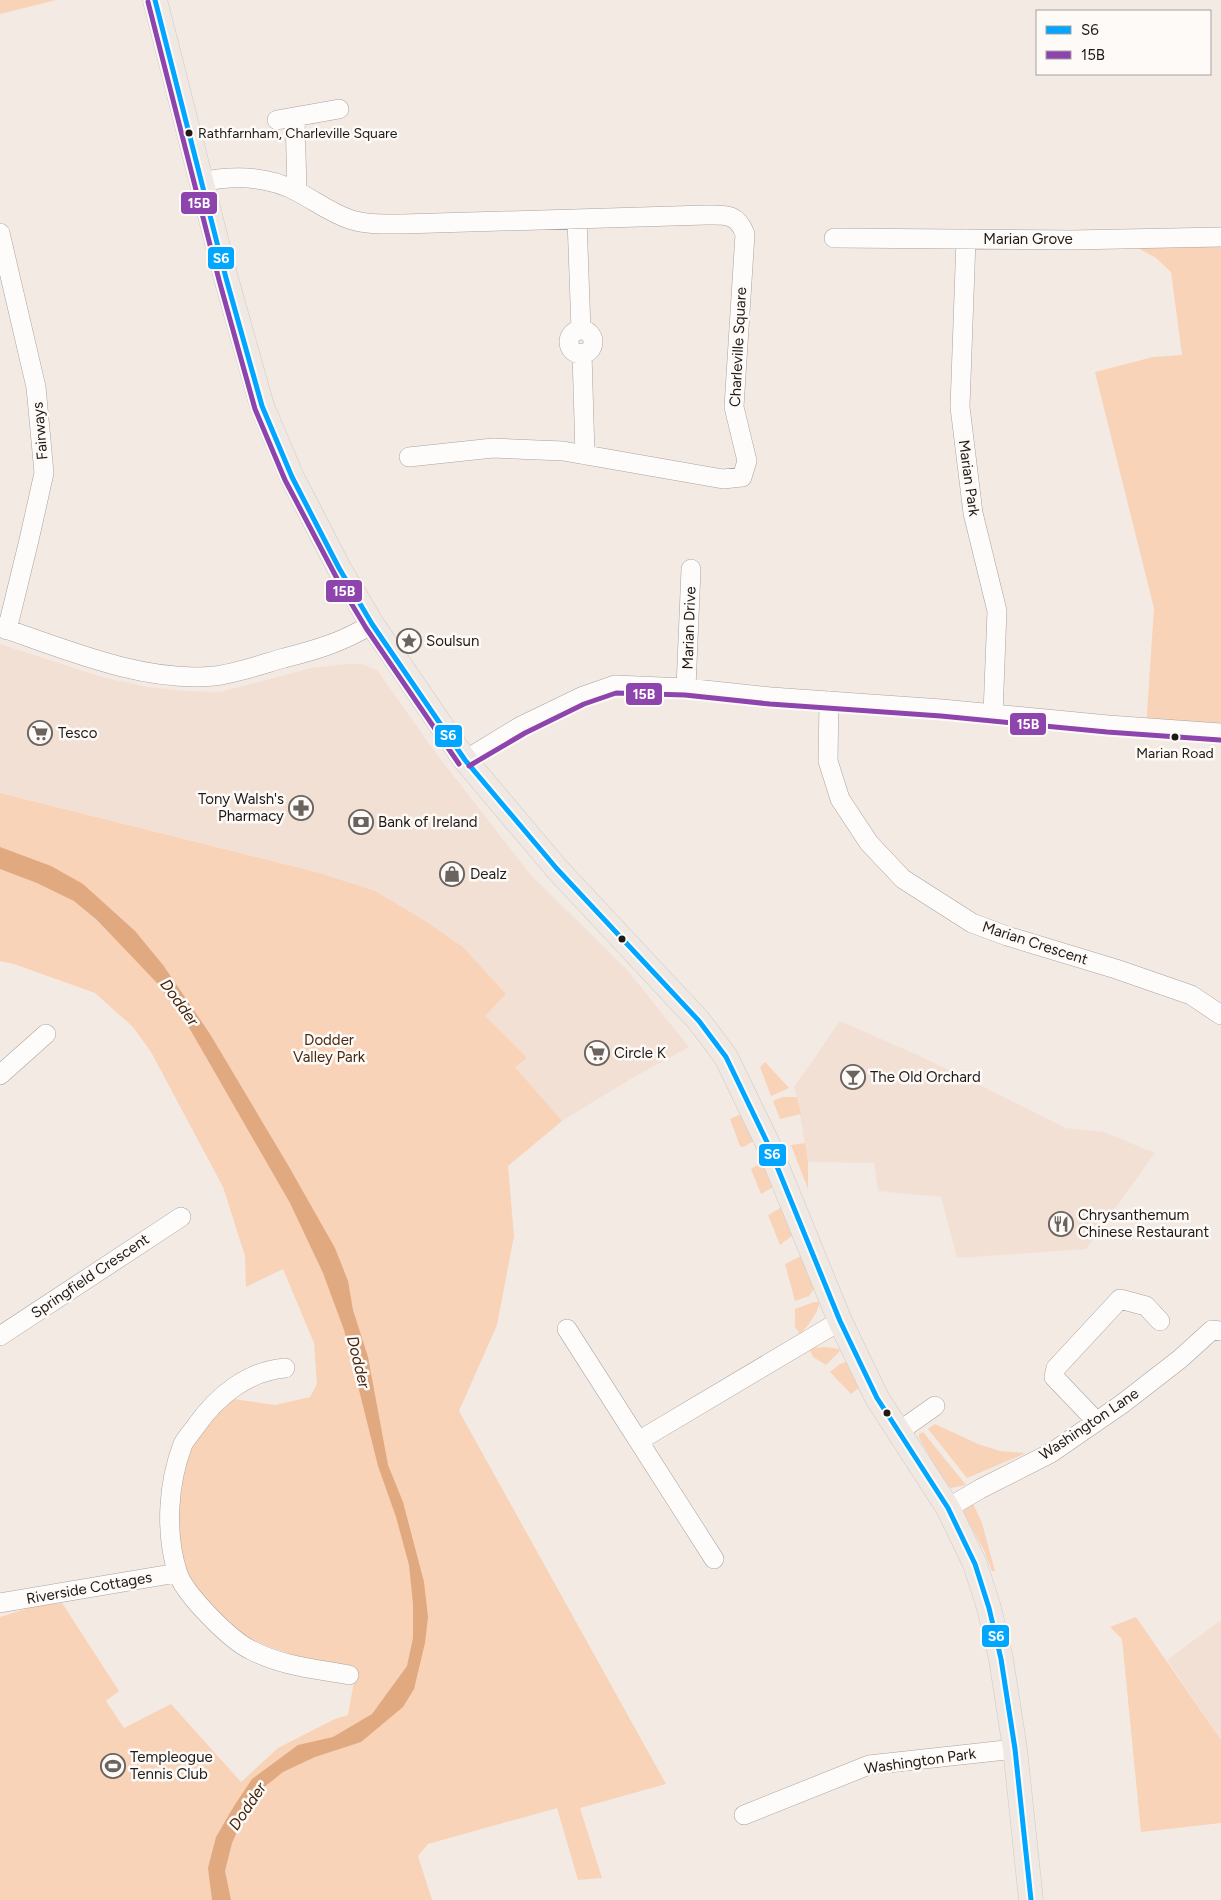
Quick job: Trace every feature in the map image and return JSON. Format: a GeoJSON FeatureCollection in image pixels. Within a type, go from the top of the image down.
{"type":"FeatureCollection","features":[{"type":"Feature","properties":{"kind":"main road"},"geometry":{"type":"LineString","coordinates":[[155,0],[201,184],[262,406],[292,477],[339,568],[372,624],[465,760],[557,869],[699,1022],[726,1057],[767,1142],[840,1321],[877,1398],[948,1508],[975,1564],[989,1608],[1001,1659],[1015,1749],[1031,1900]]}},
{"type":"Feature","properties":{"kind":"street"},"geometry":{"type":"LineString","coordinates":[[297,191],[286,119],[339,109]]}},
{"type":"Feature","properties":{"kind":"street","name":"Charleville Square"},"geometry":{"type":"LineString","coordinates":[[201,184],[222,182],[266,183],[297,191],[335,214],[349,220],[368,224],[706,214],[730,216],[741,224],[744,234],[734,407],[747,461],[742,477],[723,479],[695,472],[563,451],[493,448],[409,457]]}},
{"type":"Feature","properties":{"kind":"street"},"geometry":{"type":"LineString","coordinates":[[577,219],[581,330],[588,332],[592,341],[591,348],[582,353],[586,455]]}},
{"type":"Feature","properties":{"kind":"street","name":"Fairways"},"geometry":{"type":"LineString","coordinates":[[0,233],[36,387],[44,473],[29,540],[3,628],[91,659],[128,669],[168,676],[214,676],[316,650],[352,637],[372,624]]}},
{"type":"Feature","properties":{"kind":"street","name":"Marian Grove"},"geometry":{"type":"LineString","coordinates":[[834,238],[1150,240],[1221,237]]}},
{"type":"Feature","properties":{"kind":"street","name":"Marian Park"},"geometry":{"type":"LineString","coordinates":[[966,239],[960,407],[973,513],[997,611],[993,714]]}},
{"type":"Feature","properties":{"kind":"street","name":"Marian Drive"},"geometry":{"type":"LineString","coordinates":[[686,688],[691,569]]}},
{"type":"Feature","properties":{"kind":"street"},"geometry":{"type":"LineString","coordinates":[[465,760],[521,726],[581,697],[614,685],[686,688],[1221,733]]}},
{"type":"Feature","properties":{"kind":"street","name":"Marian Crescent"},"geometry":{"type":"LineString","coordinates":[[830,701],[828,761],[840,799],[869,843],[903,879],[972,923],[1191,995],[1221,1015]]}},
{"type":"Feature","properties":{"kind":"street"},"geometry":{"type":"LineString","coordinates":[[0,1075],[46,1034]]}},
{"type":"Feature","properties":{"kind":"street","name":"Springfield Crescent"},"geometry":{"type":"LineString","coordinates":[[1,1333],[181,1217]]}},
{"type":"Feature","properties":{"kind":"street"},"geometry":{"type":"LineString","coordinates":[[1096,1421],[1054,1377],[1056,1368],[1120,1299],[1146,1306],[1160,1321]]}},
{"type":"Feature","properties":{"kind":"street"},"geometry":{"type":"LineString","coordinates":[[640,1440],[840,1321]]}},
{"type":"Feature","properties":{"kind":"street"},"geometry":{"type":"LineString","coordinates":[[567,1329],[640,1440],[714,1559]]}},
{"type":"Feature","properties":{"kind":"street","name":"Washington Lane"},"geometry":{"type":"LineString","coordinates":[[948,1508],[980,1489],[1050,1453],[1122,1404],[1217,1330]]}},
{"type":"Feature","properties":{"kind":"street"},"geometry":{"type":"LineString","coordinates":[[285,1368],[268,1369],[227,1392],[208,1409],[184,1443],[172,1482],[169,1530],[177,1573],[197,1603],[218,1625],[249,1650],[284,1664],[350,1675]]}},
{"type":"Feature","properties":{"kind":"street"},"geometry":{"type":"LineString","coordinates":[[898,1432],[935,1406]]}},
{"type":"Feature","properties":{"kind":"street","name":"Riverside Cottages"},"geometry":{"type":"LineString","coordinates":[[0,1603],[110,1586],[177,1573]]}},
{"type":"Feature","properties":{"kind":"street","name":"Washington Park"},"geometry":{"type":"LineString","coordinates":[[744,1815],[869,1765],[1015,1749]]}},
{"type":"Feature","properties":{"kind":"shaded area"},"geometry":{"type":"Polygon","coordinates":[[[0,644],[102,677],[147,687],[186,691],[220,692],[311,668],[346,664],[362,664],[378,671],[432,748],[530,874],[629,972],[689,1047],[629,1080],[562,1121],[514,1067],[527,1058],[484,1016],[506,994],[464,948],[316,872],[0,793],[0,644]]]}},
{"type":"Feature","properties":{"kind":"shaded area"},"geometry":{"type":"Polygon","coordinates":[[[840,1021],[920,1056],[1066,1128],[1104,1132],[1155,1153],[1086,1249],[957,1258],[941,1197],[878,1191],[874,1163],[808,1162],[794,1087],[840,1021]]]}},
{"type":"Feature","properties":{"kind":"shaded area"},"geometry":{"type":"Polygon","coordinates":[[[1221,1620],[1221,1740],[1167,1660],[1221,1620]]]}},
{"type":"Feature","properties":{"kind":"green space"},"geometry":{"type":"Polygon","coordinates":[[[0,0],[56,0],[0,14],[0,0]]]}},
{"type":"Feature","properties":{"kind":"green space"},"geometry":{"type":"Polygon","coordinates":[[[1221,239],[1221,734],[1146,728],[1154,608],[1095,372],[1153,357],[1182,355],[1171,272],[1156,258],[1138,248],[1221,239]]]}},
{"type":"Feature","properties":{"kind":"green space","name":"Dodder Valley Park"},"geometry":{"type":"Polygon","coordinates":[[[0,793],[316,872],[375,891],[427,922],[464,948],[506,994],[485,1016],[527,1058],[515,1067],[562,1121],[508,1166],[514,1236],[497,1325],[459,1411],[666,1784],[580,1808],[602,1878],[578,1880],[557,1808],[428,1844],[418,1856],[432,1900],[0,1900],[0,1617],[35,1606],[62,1603],[119,1691],[106,1701],[124,1728],[171,1704],[241,1782],[278,1748],[335,1719],[348,1715],[356,1670],[320,1664],[269,1647],[239,1633],[206,1603],[186,1572],[176,1526],[177,1489],[189,1448],[214,1413],[234,1399],[275,1405],[310,1397],[317,1384],[314,1343],[283,1269],[246,1287],[245,1256],[223,1187],[151,1052],[133,1027],[95,993],[14,964],[0,961],[0,793]]]}},
{"type":"Feature","properties":{"kind":"green space"},"geometry":{"type":"Polygon","coordinates":[[[765,1062],[789,1088],[771,1096],[760,1067],[765,1062]]]}},
{"type":"Feature","properties":{"kind":"green space"},"geometry":{"type":"Polygon","coordinates":[[[782,1097],[797,1097],[801,1114],[780,1119],[773,1101],[782,1097]]]}},
{"type":"Feature","properties":{"kind":"green space"},"geometry":{"type":"Polygon","coordinates":[[[741,1114],[754,1141],[743,1147],[740,1146],[730,1119],[741,1114]]]}},
{"type":"Feature","properties":{"kind":"green space"},"geometry":{"type":"Polygon","coordinates":[[[805,1143],[808,1162],[808,1189],[791,1145],[805,1143]]]}},
{"type":"Feature","properties":{"kind":"green space"},"geometry":{"type":"Polygon","coordinates":[[[761,1163],[764,1165],[773,1187],[761,1194],[751,1169],[761,1163]]]}},
{"type":"Feature","properties":{"kind":"green space"},"geometry":{"type":"Polygon","coordinates":[[[782,1207],[793,1235],[780,1245],[768,1215],[782,1207]]]}},
{"type":"Feature","properties":{"kind":"green space"},"geometry":{"type":"Polygon","coordinates":[[[801,1256],[814,1289],[809,1296],[795,1301],[785,1264],[801,1256]]]}},
{"type":"Feature","properties":{"kind":"green space"},"geometry":{"type":"Polygon","coordinates":[[[814,1302],[820,1302],[817,1311],[800,1334],[795,1327],[795,1309],[814,1302]]]}},
{"type":"Feature","properties":{"kind":"green space"},"geometry":{"type":"Polygon","coordinates":[[[826,1347],[839,1349],[840,1351],[826,1365],[813,1357],[809,1348],[826,1347]]]}},
{"type":"Feature","properties":{"kind":"green space"},"geometry":{"type":"Polygon","coordinates":[[[846,1362],[860,1387],[851,1394],[830,1372],[846,1362]]]}},
{"type":"Feature","properties":{"kind":"green space"},"geometry":{"type":"Polygon","coordinates":[[[935,1424],[978,1444],[1000,1451],[1026,1453],[967,1478],[928,1429],[935,1424]]]}},
{"type":"Feature","properties":{"kind":"green space"},"geometry":{"type":"Polygon","coordinates":[[[923,1432],[966,1485],[951,1488],[945,1483],[919,1438],[919,1434],[923,1432]]]}},
{"type":"Feature","properties":{"kind":"green space"},"geometry":{"type":"Polygon","coordinates":[[[971,1499],[982,1523],[995,1571],[992,1571],[984,1550],[962,1511],[963,1503],[971,1499]]]}},
{"type":"Feature","properties":{"kind":"green space"},"geometry":{"type":"Polygon","coordinates":[[[1136,1617],[1221,1740],[1221,1823],[1141,1832],[1122,1639],[1110,1627],[1136,1617]]]}},
{"type":"Feature","properties":{"kind":"water","name":"Dodder"},"geometry":{"type":"Polygon","coordinates":[[[0,847],[51,866],[83,884],[135,931],[163,965],[210,1034],[288,1165],[335,1248],[348,1281],[353,1310],[368,1357],[388,1465],[403,1502],[424,1582],[428,1617],[425,1643],[414,1689],[403,1707],[361,1742],[315,1757],[283,1772],[263,1788],[247,1810],[232,1843],[225,1871],[231,1900],[212,1900],[208,1868],[216,1837],[252,1779],[298,1745],[333,1737],[372,1714],[407,1666],[413,1638],[413,1604],[409,1565],[396,1517],[378,1466],[344,1330],[323,1273],[290,1203],[187,1024],[158,984],[97,920],[74,901],[37,883],[0,869],[0,847]]]}},
{"type":"Feature","properties":{"kind":"transit line","name":"S6"},"geometry":{"type":"LineString","coordinates":[[155,0],[226,278],[262,406],[292,477],[339,568],[372,624],[465,760],[557,869],[699,1021],[726,1057],[767,1142],[840,1321],[877,1398],[948,1508],[975,1564],[989,1608],[1001,1659],[1015,1749],[1031,1900]]}},
{"type":"Feature","properties":{"kind":"transit line","name":"15B"},"geometry":{"type":"LineString","coordinates":[[148,2],[219,280],[255,409],[285,480],[342,588],[366,628],[459,764]]}},
{"type":"Feature","properties":{"kind":"transit line","name":"15B"},"geometry":{"type":"LineString","coordinates":[[469,766],[525,733],[584,704],[616,693],[685,695],[770,704],[941,716],[1107,732],[1220,740]]}},
{"type":"Feature","properties":{"kind":"place","name":"Rathfarnham, Charleville Square"},"geometry":{"type":"Point","coordinates":[189,133]}},
{"type":"Feature","properties":{"kind":"place","name":"Soulsun"},"geometry":{"type":"Point","coordinates":[409,641]}},
{"type":"Feature","properties":{"kind":"place","name":"Tesco"},"geometry":{"type":"Point","coordinates":[40,733]}},
{"type":"Feature","properties":{"kind":"place","name":"Marian Road"},"geometry":{"type":"Point","coordinates":[1175,737]}},
{"type":"Feature","properties":{"kind":"place","name":"Tony Walsh's Pharmacy"},"geometry":{"type":"Point","coordinates":[301,808]}},
{"type":"Feature","properties":{"kind":"place","name":"Bank of Ireland"},"geometry":{"type":"Point","coordinates":[361,822]}},
{"type":"Feature","properties":{"kind":"place","name":"Dealz"},"geometry":{"type":"Point","coordinates":[452,874]}},
{"type":"Feature","properties":{"kind":"place","name":"Circle K"},"geometry":{"type":"Point","coordinates":[597,1053]}},
{"type":"Feature","properties":{"kind":"place","name":"The Old Orchard"},"geometry":{"type":"Point","coordinates":[853,1077]}},
{"type":"Feature","properties":{"kind":"place","name":"Chrysanthemum Chinese Restaurant"},"geometry":{"type":"Point","coordinates":[1061,1224]}},
{"type":"Feature","properties":{"kind":"place","name":"Templeogue Tennis Club"},"geometry":{"type":"Point","coordinates":[113,1766]}}]}
